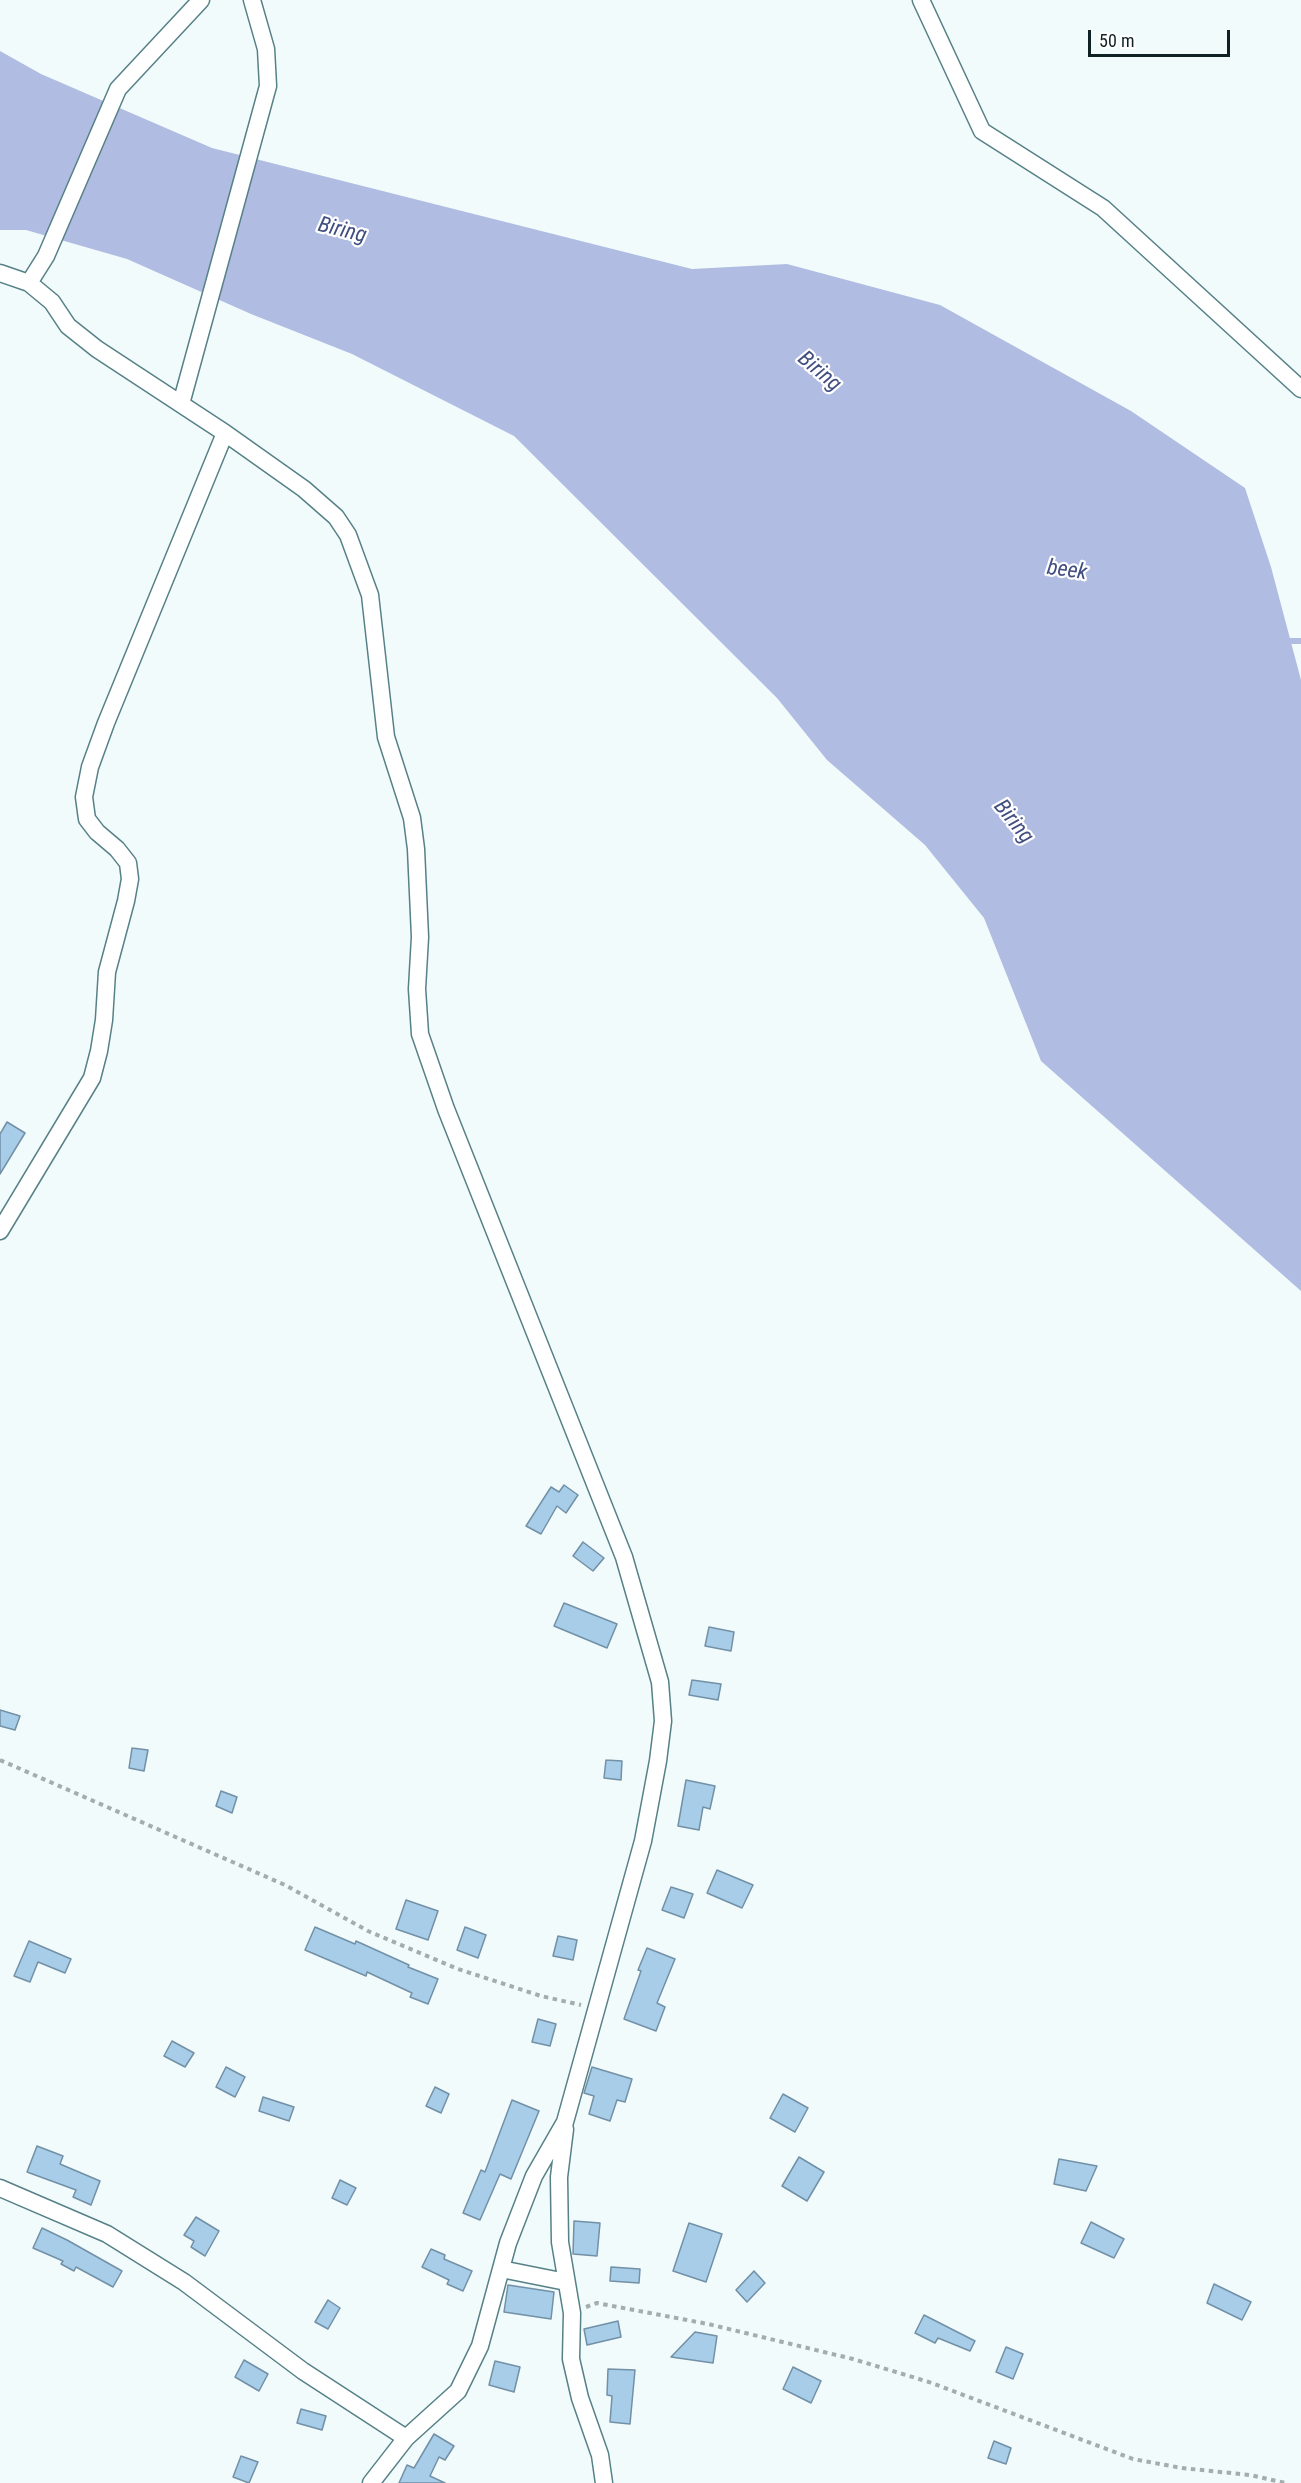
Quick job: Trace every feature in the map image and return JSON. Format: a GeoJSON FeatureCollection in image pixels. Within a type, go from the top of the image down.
{"type":"FeatureCollection","features":[{"type":"Feature","properties":{"kind":"street"},"geometry":{"type":"LineString","coordinates":[[29,283],[46,256],[118,89],[201,0]]}},
{"type":"Feature","properties":{"kind":"street"},"geometry":{"type":"LineString","coordinates":[[181,404],[268,86],[266,49],[252,0]]}},
{"type":"Feature","properties":{"kind":"street"},"geometry":{"type":"LineString","coordinates":[[921,0],[982,131],[1103,208],[1301,389]]}},
{"type":"Feature","properties":{"kind":"street"},"geometry":{"type":"LineString","coordinates":[[0,273],[29,283],[52,302],[68,326],[97,349],[225,433],[304,489],[336,517],[348,536],[370,595],[386,737],[412,818],[420,937],[417,989],[420,1034],[446,1109],[624,1557],[660,1682],[662,1731],[643,1841],[566,2122],[559,2176],[560,2242],[572,2313],[571,2359],[580,2398],[600,2455],[604,2483]]}},
{"type":"Feature","properties":{"kind":"street"},"geometry":{"type":"LineString","coordinates":[[0,1231],[92,1078],[104,1020],[107,972],[130,879],[128,863],[87,819],[84,797],[90,767],[225,433]]}},
{"type":"Feature","properties":{"kind":"street"},"geometry":{"type":"LineString","coordinates":[[371,2483],[405,2439],[458,2391],[480,2346],[501,2269],[534,2176],[566,2122]]}},
{"type":"Feature","properties":{"kind":"street"},"geometry":{"type":"LineString","coordinates":[[0,2188],[117,2240],[184,2282],[303,2372],[405,2439]]}},
{"type":"Feature","properties":{"kind":"street"},"geometry":{"type":"LineString","coordinates":[[501,2269],[566,2282]]}},
{"type":"Feature","properties":{"kind":"path"},"geometry":{"type":"LineString","coordinates":[[0,1761],[285,1885],[368,1931],[448,1965],[541,1996],[596,2008]]}},
{"type":"Feature","properties":{"kind":"path"},"geometry":{"type":"LineString","coordinates":[[572,2313],[597,2303],[708,2324],[853,2359],[929,2382],[1133,2459],[1182,2468],[1250,2475],[1285,2483]]}},
{"type":"Feature","properties":{"kind":"water","name":"Biring"},"geometry":{"type":"Polygon","coordinates":[[[0,51],[41,74],[212,148],[692,269],[787,264],[940,305],[1131,411],[1245,488],[1271,567],[1301,680],[1301,1291],[1041,1061],[984,918],[925,845],[827,760],[777,698],[514,436],[352,354],[251,314],[127,259],[26,230],[0,230],[0,51]]]}},
{"type":"Feature","properties":{"kind":"building"},"geometry":{"type":"Polygon","coordinates":[[[7,1122],[25,1133],[0,1174],[0,1134],[7,1122]]]}},
{"type":"Feature","properties":{"kind":"building"},"geometry":{"type":"Polygon","coordinates":[[[564,1485],[578,1495],[566,1513],[557,1506],[541,1534],[526,1526],[551,1487],[559,1492],[564,1485]]]}},
{"type":"Feature","properties":{"kind":"building"},"geometry":{"type":"Polygon","coordinates":[[[583,1542],[604,1558],[593,1571],[573,1556],[583,1542]]]}},
{"type":"Feature","properties":{"kind":"building"},"geometry":{"type":"Polygon","coordinates":[[[564,1603],[617,1624],[607,1648],[554,1626],[564,1603]]]}},
{"type":"Feature","properties":{"kind":"building"},"geometry":{"type":"Polygon","coordinates":[[[709,1627],[734,1632],[731,1651],[705,1646],[709,1627]]]}},
{"type":"Feature","properties":{"kind":"building"},"geometry":{"type":"Polygon","coordinates":[[[692,1680],[721,1684],[718,1700],[689,1695],[692,1680]]]}},
{"type":"Feature","properties":{"kind":"building"},"geometry":{"type":"Polygon","coordinates":[[[0,1710],[20,1716],[15,1730],[0,1726],[0,1710]]]}},
{"type":"Feature","properties":{"kind":"building"},"geometry":{"type":"Polygon","coordinates":[[[132,1748],[148,1750],[144,1771],[129,1768],[132,1748]]]}},
{"type":"Feature","properties":{"kind":"building"},"geometry":{"type":"Polygon","coordinates":[[[606,1760],[622,1761],[621,1780],[604,1778],[606,1760]]]}},
{"type":"Feature","properties":{"kind":"building"},"geometry":{"type":"Polygon","coordinates":[[[686,1780],[715,1786],[710,1809],[703,1807],[699,1830],[678,1826],[686,1780]]]}},
{"type":"Feature","properties":{"kind":"building"},"geometry":{"type":"Polygon","coordinates":[[[221,1791],[237,1797],[232,1813],[216,1806],[221,1791]]]}},
{"type":"Feature","properties":{"kind":"building"},"geometry":{"type":"Polygon","coordinates":[[[717,1870],[753,1885],[742,1908],[707,1893],[717,1870]]]}},
{"type":"Feature","properties":{"kind":"building"},"geometry":{"type":"Polygon","coordinates":[[[671,1887],[693,1894],[684,1918],[662,1910],[671,1887]]]}},
{"type":"Feature","properties":{"kind":"building"},"geometry":{"type":"Polygon","coordinates":[[[406,1900],[438,1911],[428,1940],[396,1929],[406,1900]]]}},
{"type":"Feature","properties":{"kind":"building"},"geometry":{"type":"Polygon","coordinates":[[[315,1927],[355,1944],[356,1941],[438,1979],[428,2004],[410,1997],[412,1993],[367,1972],[366,1976],[305,1950],[315,1927]]]}},
{"type":"Feature","properties":{"kind":"building"},"geometry":{"type":"Polygon","coordinates":[[[465,1927],[486,1935],[478,1958],[457,1950],[465,1927]]]}},
{"type":"Feature","properties":{"kind":"building"},"geometry":{"type":"Polygon","coordinates":[[[558,1936],[577,1940],[573,1960],[553,1956],[558,1936]]]}},
{"type":"Feature","properties":{"kind":"building"},"geometry":{"type":"Polygon","coordinates":[[[29,1941],[71,1959],[65,1973],[38,1962],[30,1982],[14,1976],[29,1941]]]}},
{"type":"Feature","properties":{"kind":"building"},"geometry":{"type":"Polygon","coordinates":[[[647,1948],[675,1959],[657,2003],[665,2007],[656,2031],[624,2019],[647,1948]]]}},
{"type":"Feature","properties":{"kind":"building"},"geometry":{"type":"Polygon","coordinates":[[[538,2019],[556,2024],[550,2046],[532,2042],[538,2019]]]}},
{"type":"Feature","properties":{"kind":"building"},"geometry":{"type":"Polygon","coordinates":[[[172,2041],[194,2053],[185,2067],[164,2056],[172,2041]]]}},
{"type":"Feature","properties":{"kind":"building"},"geometry":{"type":"Polygon","coordinates":[[[226,2067],[245,2077],[235,2097],[216,2087],[226,2067]]]}},
{"type":"Feature","properties":{"kind":"building"},"geometry":{"type":"Polygon","coordinates":[[[592,2067],[632,2079],[625,2102],[617,2100],[610,2121],[589,2114],[594,2096],[584,2093],[592,2067]]]}},
{"type":"Feature","properties":{"kind":"building"},"geometry":{"type":"Polygon","coordinates":[[[435,2087],[449,2094],[441,2113],[426,2106],[435,2087]]]}},
{"type":"Feature","properties":{"kind":"building"},"geometry":{"type":"Polygon","coordinates":[[[783,2094],[808,2108],[795,2132],[770,2118],[783,2094]]]}},
{"type":"Feature","properties":{"kind":"building"},"geometry":{"type":"Polygon","coordinates":[[[263,2097],[294,2107],[289,2121],[259,2111],[263,2097]]]}},
{"type":"Feature","properties":{"kind":"building"},"geometry":{"type":"Polygon","coordinates":[[[512,2100],[539,2111],[511,2179],[500,2174],[480,2220],[463,2213],[481,2170],[485,2172],[512,2100]]]}},
{"type":"Feature","properties":{"kind":"building"},"geometry":{"type":"Polygon","coordinates":[[[37,2146],[63,2156],[60,2164],[100,2181],[91,2205],[73,2197],[76,2190],[27,2172],[37,2146]]]}},
{"type":"Feature","properties":{"kind":"building"},"geometry":{"type":"Polygon","coordinates":[[[799,2157],[824,2172],[807,2201],[782,2186],[799,2157]]]}},
{"type":"Feature","properties":{"kind":"building"},"geometry":{"type":"Polygon","coordinates":[[[1059,2159],[1097,2166],[1086,2191],[1054,2184],[1059,2159]]]}},
{"type":"Feature","properties":{"kind":"building"},"geometry":{"type":"Polygon","coordinates":[[[340,2180],[356,2188],[347,2205],[332,2198],[340,2180]]]}},
{"type":"Feature","properties":{"kind":"building"},"geometry":{"type":"Polygon","coordinates":[[[196,2217],[219,2231],[205,2256],[191,2247],[194,2241],[184,2235],[196,2217]]]}},
{"type":"Feature","properties":{"kind":"building"},"geometry":{"type":"Polygon","coordinates":[[[574,2221],[600,2223],[597,2256],[573,2254],[574,2221]]]}},
{"type":"Feature","properties":{"kind":"building"},"geometry":{"type":"Polygon","coordinates":[[[1091,2222],[1124,2239],[1114,2258],[1081,2243],[1091,2222]]]}},
{"type":"Feature","properties":{"kind":"building"},"geometry":{"type":"Polygon","coordinates":[[[689,2223],[722,2234],[706,2282],[673,2271],[689,2223]]]}},
{"type":"Feature","properties":{"kind":"building"},"geometry":{"type":"Polygon","coordinates":[[[42,2228],[122,2271],[113,2287],[76,2267],[74,2271],[61,2264],[63,2261],[33,2248],[42,2228]]]}},
{"type":"Feature","properties":{"kind":"building"},"geometry":{"type":"Polygon","coordinates":[[[431,2249],[445,2255],[444,2259],[472,2271],[463,2291],[447,2284],[449,2280],[422,2267],[431,2249]]]}},
{"type":"Feature","properties":{"kind":"building"},"geometry":{"type":"Polygon","coordinates":[[[611,2267],[640,2269],[639,2283],[610,2281],[611,2267]]]}},
{"type":"Feature","properties":{"kind":"building"},"geometry":{"type":"Polygon","coordinates":[[[754,2271],[765,2283],[747,2302],[736,2290],[754,2271]]]}},
{"type":"Feature","properties":{"kind":"building"},"geometry":{"type":"Polygon","coordinates":[[[1214,2284],[1251,2302],[1242,2320],[1207,2303],[1214,2284]]]}},
{"type":"Feature","properties":{"kind":"building"},"geometry":{"type":"Polygon","coordinates":[[[508,2285],[554,2292],[551,2319],[504,2312],[508,2285]]]}},
{"type":"Feature","properties":{"kind":"building"},"geometry":{"type":"Polygon","coordinates":[[[328,2300],[340,2308],[328,2329],[315,2322],[328,2300]]]}},
{"type":"Feature","properties":{"kind":"building"},"geometry":{"type":"Polygon","coordinates":[[[924,2315],[975,2341],[970,2351],[938,2338],[935,2343],[915,2333],[924,2315]]]}},
{"type":"Feature","properties":{"kind":"building"},"geometry":{"type":"Polygon","coordinates":[[[618,2321],[621,2337],[587,2345],[584,2329],[618,2321]]]}},
{"type":"Feature","properties":{"kind":"building"},"geometry":{"type":"Polygon","coordinates":[[[695,2332],[717,2336],[713,2363],[671,2357],[695,2332]]]}},
{"type":"Feature","properties":{"kind":"building"},"geometry":{"type":"Polygon","coordinates":[[[1006,2347],[1023,2354],[1013,2379],[996,2372],[1006,2347]]]}},
{"type":"Feature","properties":{"kind":"building"},"geometry":{"type":"Polygon","coordinates":[[[244,2360],[268,2374],[259,2391],[235,2377],[244,2360]]]}},
{"type":"Feature","properties":{"kind":"building"},"geometry":{"type":"Polygon","coordinates":[[[495,2361],[520,2367],[514,2392],[489,2385],[495,2361]]]}},
{"type":"Feature","properties":{"kind":"building"},"geometry":{"type":"Polygon","coordinates":[[[793,2367],[821,2381],[811,2403],[783,2389],[793,2367]]]}},
{"type":"Feature","properties":{"kind":"building"},"geometry":{"type":"Polygon","coordinates":[[[608,2369],[635,2370],[630,2424],[610,2422],[612,2396],[607,2395],[608,2369]]]}},
{"type":"Feature","properties":{"kind":"building"},"geometry":{"type":"Polygon","coordinates":[[[301,2409],[326,2416],[322,2430],[297,2423],[301,2409]]]}},
{"type":"Feature","properties":{"kind":"building"},"geometry":{"type":"Polygon","coordinates":[[[434,2434],[454,2446],[445,2460],[439,2457],[430,2476],[445,2483],[399,2483],[407,2465],[414,2468],[434,2434]]]}},
{"type":"Feature","properties":{"kind":"building"},"geometry":{"type":"Polygon","coordinates":[[[994,2441],[1011,2448],[1006,2464],[988,2458],[994,2441]]]}},
{"type":"Feature","properties":{"kind":"building"},"geometry":{"type":"Polygon","coordinates":[[[241,2456],[258,2462],[249,2483],[233,2477],[241,2456]]]}},
{"type":"Feature","properties":{"kind":"waterway","name":"beek"},"geometry":{"type":"LineString","coordinates":[[1284,641],[1301,641]]}}]}
